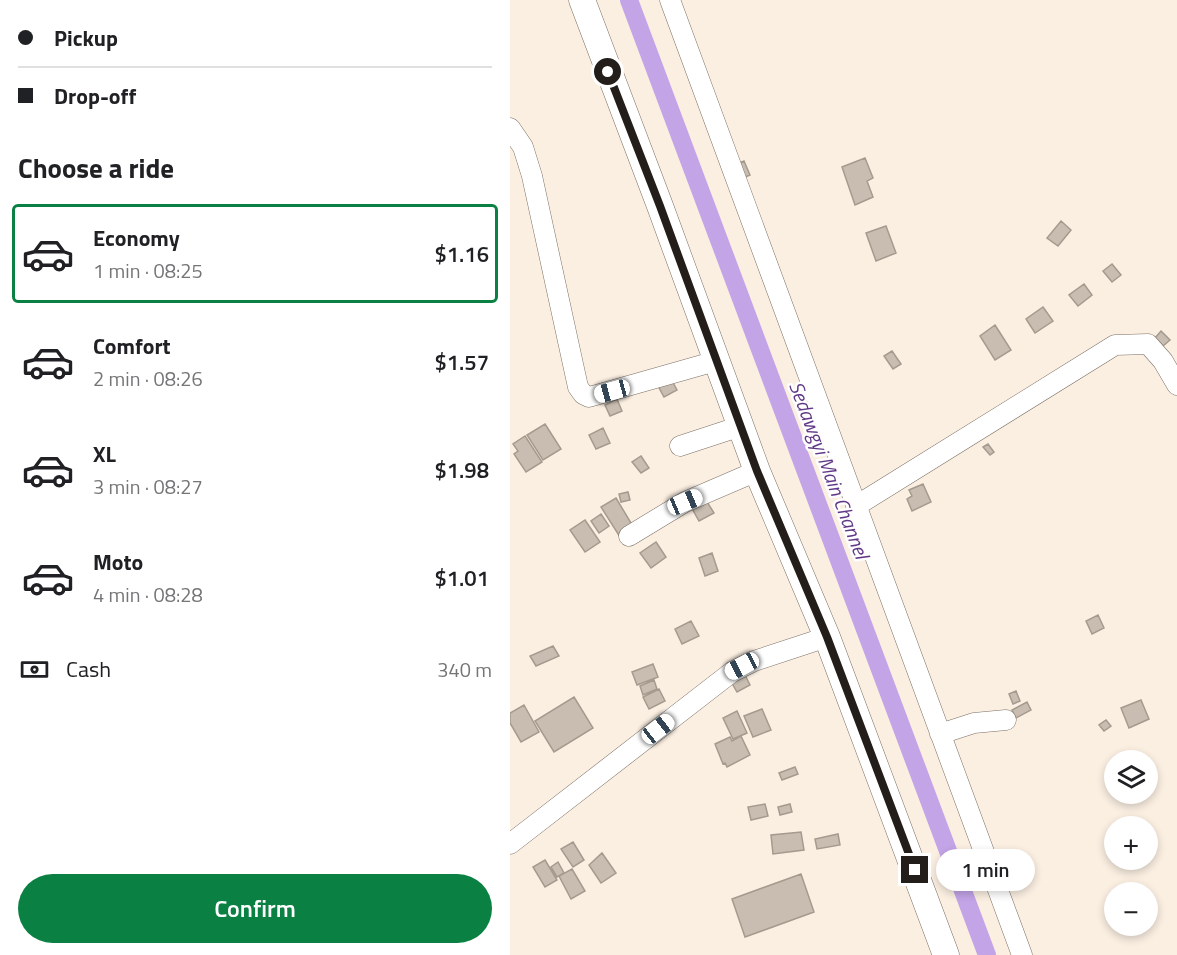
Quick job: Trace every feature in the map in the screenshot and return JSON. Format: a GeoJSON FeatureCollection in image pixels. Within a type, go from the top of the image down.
{"type":"FeatureCollection","features":[{"type":"Feature","properties":{"kind":"street"},"geometry":{"type":"LineString","coordinates":[[582,0],[757,471],[827,637],[946,955]]}},
{"type":"Feature","properties":{"kind":"street"},"geometry":{"type":"LineString","coordinates":[[670,0],[792,324],[856,506],[1022,955]]}},
{"type":"Feature","properties":{"kind":"street"},"geometry":{"type":"LineString","coordinates":[[510,128],[522,147],[532,176],[578,387],[583,394],[589,397],[716,361]]}},
{"type":"Feature","properties":{"kind":"street"},"geometry":{"type":"LineString","coordinates":[[856,506],[1115,345],[1148,344],[1163,361],[1177,385]]}},
{"type":"Feature","properties":{"kind":"street"},"geometry":{"type":"LineString","coordinates":[[680,446],[741,426]]}},
{"type":"Feature","properties":{"kind":"street"},"geometry":{"type":"LineString","coordinates":[[629,536],[685,502],[757,471]]}},
{"type":"Feature","properties":{"kind":"street"},"geometry":{"type":"LineString","coordinates":[[510,844],[732,672],[754,661],[827,637]]}},
{"type":"Feature","properties":{"kind":"street"},"geometry":{"type":"LineString","coordinates":[[940,734],[974,723],[1006,720]]}},
{"type":"Feature","properties":{"kind":"building"},"geometry":{"type":"Polygon","coordinates":[[[865,158],[873,178],[867,181],[873,197],[855,205],[842,167],[865,158]]]}},
{"type":"Feature","properties":{"kind":"building"},"geometry":{"type":"Polygon","coordinates":[[[744,161],[750,175],[740,179],[734,165],[744,161]]]}},
{"type":"Feature","properties":{"kind":"building"},"geometry":{"type":"Polygon","coordinates":[[[1061,221],[1071,230],[1058,246],[1047,238],[1061,221]]]}},
{"type":"Feature","properties":{"kind":"building"},"geometry":{"type":"Polygon","coordinates":[[[886,226],[896,253],[876,261],[866,233],[886,226]]]}},
{"type":"Feature","properties":{"kind":"building"},"geometry":{"type":"Polygon","coordinates":[[[1112,264],[1121,275],[1112,282],[1103,271],[1112,264]]]}},
{"type":"Feature","properties":{"kind":"building"},"geometry":{"type":"Polygon","coordinates":[[[1084,284],[1092,295],[1078,306],[1069,295],[1084,284]]]}},
{"type":"Feature","properties":{"kind":"building"},"geometry":{"type":"Polygon","coordinates":[[[1043,307],[1053,321],[1035,333],[1026,319],[1043,307]]]}},
{"type":"Feature","properties":{"kind":"building"},"geometry":{"type":"Polygon","coordinates":[[[995,325],[1011,350],[995,360],[980,336],[995,325]]]}},
{"type":"Feature","properties":{"kind":"building"},"geometry":{"type":"Polygon","coordinates":[[[1161,331],[1170,340],[1163,346],[1155,338],[1161,331]]]}},
{"type":"Feature","properties":{"kind":"building"},"geometry":{"type":"Polygon","coordinates":[[[892,351],[901,364],[893,369],[884,356],[892,351]]]}},
{"type":"Feature","properties":{"kind":"building"},"geometry":{"type":"Polygon","coordinates":[[[671,379],[677,390],[664,397],[658,386],[671,379]]]}},
{"type":"Feature","properties":{"kind":"building"},"geometry":{"type":"Polygon","coordinates":[[[617,399],[622,411],[610,416],[605,405],[617,399]]]}},
{"type":"Feature","properties":{"kind":"building"},"geometry":{"type":"Polygon","coordinates":[[[545,424],[561,449],[543,460],[527,435],[545,424]]]}},
{"type":"Feature","properties":{"kind":"building"},"geometry":{"type":"Polygon","coordinates":[[[603,428],[610,443],[596,449],[589,435],[603,428]]]}},
{"type":"Feature","properties":{"kind":"building"},"geometry":{"type":"Polygon","coordinates":[[[525,436],[542,462],[526,472],[514,454],[518,451],[513,444],[525,436]]]}},
{"type":"Feature","properties":{"kind":"building"},"geometry":{"type":"Polygon","coordinates":[[[988,444],[994,452],[990,455],[983,447],[988,444]]]}},
{"type":"Feature","properties":{"kind":"building"},"geometry":{"type":"Polygon","coordinates":[[[641,456],[649,468],[641,473],[632,462],[641,456]]]}},
{"type":"Feature","properties":{"kind":"building"},"geometry":{"type":"Polygon","coordinates":[[[923,484],[931,502],[912,511],[907,499],[912,496],[909,490],[923,484]]]}},
{"type":"Feature","properties":{"kind":"building"},"geometry":{"type":"Polygon","coordinates":[[[628,492],[630,500],[621,502],[619,494],[628,492]]]}},
{"type":"Feature","properties":{"kind":"building"},"geometry":{"type":"Polygon","coordinates":[[[704,497],[714,513],[699,521],[690,505],[704,497]]]}},
{"type":"Feature","properties":{"kind":"building"},"geometry":{"type":"Polygon","coordinates":[[[616,498],[634,528],[620,537],[601,507],[616,498]]]}},
{"type":"Feature","properties":{"kind":"building"},"geometry":{"type":"Polygon","coordinates":[[[601,514],[609,526],[599,533],[591,521],[601,514]]]}},
{"type":"Feature","properties":{"kind":"building"},"geometry":{"type":"Polygon","coordinates":[[[585,520],[600,542],[585,552],[570,530],[585,520]]]}},
{"type":"Feature","properties":{"kind":"building"},"geometry":{"type":"Polygon","coordinates":[[[656,542],[666,557],[651,568],[640,553],[656,542]]]}},
{"type":"Feature","properties":{"kind":"building"},"geometry":{"type":"Polygon","coordinates":[[[712,553],[718,571],[705,576],[699,558],[712,553]]]}},
{"type":"Feature","properties":{"kind":"building"},"geometry":{"type":"Polygon","coordinates":[[[1098,615],[1104,628],[1092,634],[1086,621],[1098,615]]]}},
{"type":"Feature","properties":{"kind":"building"},"geometry":{"type":"Polygon","coordinates":[[[691,621],[699,636],[682,644],[675,629],[691,621]]]}},
{"type":"Feature","properties":{"kind":"building"},"geometry":{"type":"Polygon","coordinates":[[[553,646],[559,656],[536,666],[530,656],[553,646]]]}},
{"type":"Feature","properties":{"kind":"building"},"geometry":{"type":"Polygon","coordinates":[[[653,664],[658,677],[637,685],[632,672],[653,664]]]}},
{"type":"Feature","properties":{"kind":"building"},"geometry":{"type":"Polygon","coordinates":[[[743,671],[750,685],[737,692],[729,678],[743,671]]]}},
{"type":"Feature","properties":{"kind":"building"},"geometry":{"type":"Polygon","coordinates":[[[654,680],[657,689],[643,695],[640,686],[654,680]]]}},
{"type":"Feature","properties":{"kind":"building"},"geometry":{"type":"Polygon","coordinates":[[[659,689],[665,701],[649,709],[643,697],[659,689]]]}},
{"type":"Feature","properties":{"kind":"building"},"geometry":{"type":"Polygon","coordinates":[[[1016,691],[1020,701],[1013,704],[1009,694],[1016,691]]]}},
{"type":"Feature","properties":{"kind":"building"},"geometry":{"type":"Polygon","coordinates":[[[574,697],[593,728],[554,752],[535,721],[574,697]]]}},
{"type":"Feature","properties":{"kind":"building"},"geometry":{"type":"Polygon","coordinates":[[[1141,700],[1149,719],[1129,728],[1121,708],[1141,700]]]}},
{"type":"Feature","properties":{"kind":"building"},"geometry":{"type":"Polygon","coordinates":[[[1027,702],[1031,710],[1016,718],[1012,710],[1027,702]]]}},
{"type":"Feature","properties":{"kind":"building"},"geometry":{"type":"Polygon","coordinates":[[[524,705],[539,732],[521,742],[510,723],[510,713],[524,705]]]}},
{"type":"Feature","properties":{"kind":"building"},"geometry":{"type":"Polygon","coordinates":[[[762,709],[771,730],[753,737],[744,716],[762,709]]]}},
{"type":"Feature","properties":{"kind":"building"},"geometry":{"type":"Polygon","coordinates":[[[737,711],[747,733],[733,739],[723,718],[737,711]]]}},
{"type":"Feature","properties":{"kind":"building"},"geometry":{"type":"Polygon","coordinates":[[[1106,720],[1111,726],[1104,731],[1099,725],[1106,720]]]}},
{"type":"Feature","properties":{"kind":"building"},"geometry":{"type":"Polygon","coordinates":[[[741,736],[750,755],[727,767],[725,763],[723,764],[715,744],[730,737],[732,741],[741,736]]]}},
{"type":"Feature","properties":{"kind":"building"},"geometry":{"type":"Polygon","coordinates":[[[795,767],[798,774],[782,780],[779,773],[795,767]]]}},
{"type":"Feature","properties":{"kind":"building"},"geometry":{"type":"Polygon","coordinates":[[[765,804],[768,816],[751,820],[748,807],[765,804]]]}},
{"type":"Feature","properties":{"kind":"building"},"geometry":{"type":"Polygon","coordinates":[[[790,804],[792,812],[780,815],[778,807],[790,804]]]}},
{"type":"Feature","properties":{"kind":"building"},"geometry":{"type":"Polygon","coordinates":[[[801,832],[804,850],[773,854],[771,835],[801,832]]]}},
{"type":"Feature","properties":{"kind":"building"},"geometry":{"type":"Polygon","coordinates":[[[838,834],[840,845],[817,849],[815,839],[838,834]]]}},
{"type":"Feature","properties":{"kind":"building"},"geometry":{"type":"Polygon","coordinates":[[[573,842],[584,860],[573,867],[561,849],[573,842]]]}},
{"type":"Feature","properties":{"kind":"building"},"geometry":{"type":"Polygon","coordinates":[[[602,853],[616,873],[601,883],[589,865],[602,853]]]}},
{"type":"Feature","properties":{"kind":"building"},"geometry":{"type":"Polygon","coordinates":[[[545,860],[557,880],[545,887],[533,867],[545,860]]]}},
{"type":"Feature","properties":{"kind":"building"},"geometry":{"type":"Polygon","coordinates":[[[558,862],[564,873],[557,877],[551,867],[558,862]]]}},
{"type":"Feature","properties":{"kind":"building"},"geometry":{"type":"Polygon","coordinates":[[[572,869],[585,891],[571,899],[559,876],[572,869]]]}},
{"type":"Feature","properties":{"kind":"building"},"geometry":{"type":"Polygon","coordinates":[[[801,874],[814,912],[745,937],[732,899],[801,874]]]}},
{"type":"Feature","properties":{"kind":"waterway","name":"Sedawgyi Main Channel"},"geometry":{"type":"LineString","coordinates":[[629,0],[987,955]]}},
{"type":"Feature","properties":{"kind":"route"},"geometry":{"type":"LineString","coordinates":[[608,72],[660,206],[757,471],[827,637],[915,870]]}}]}
